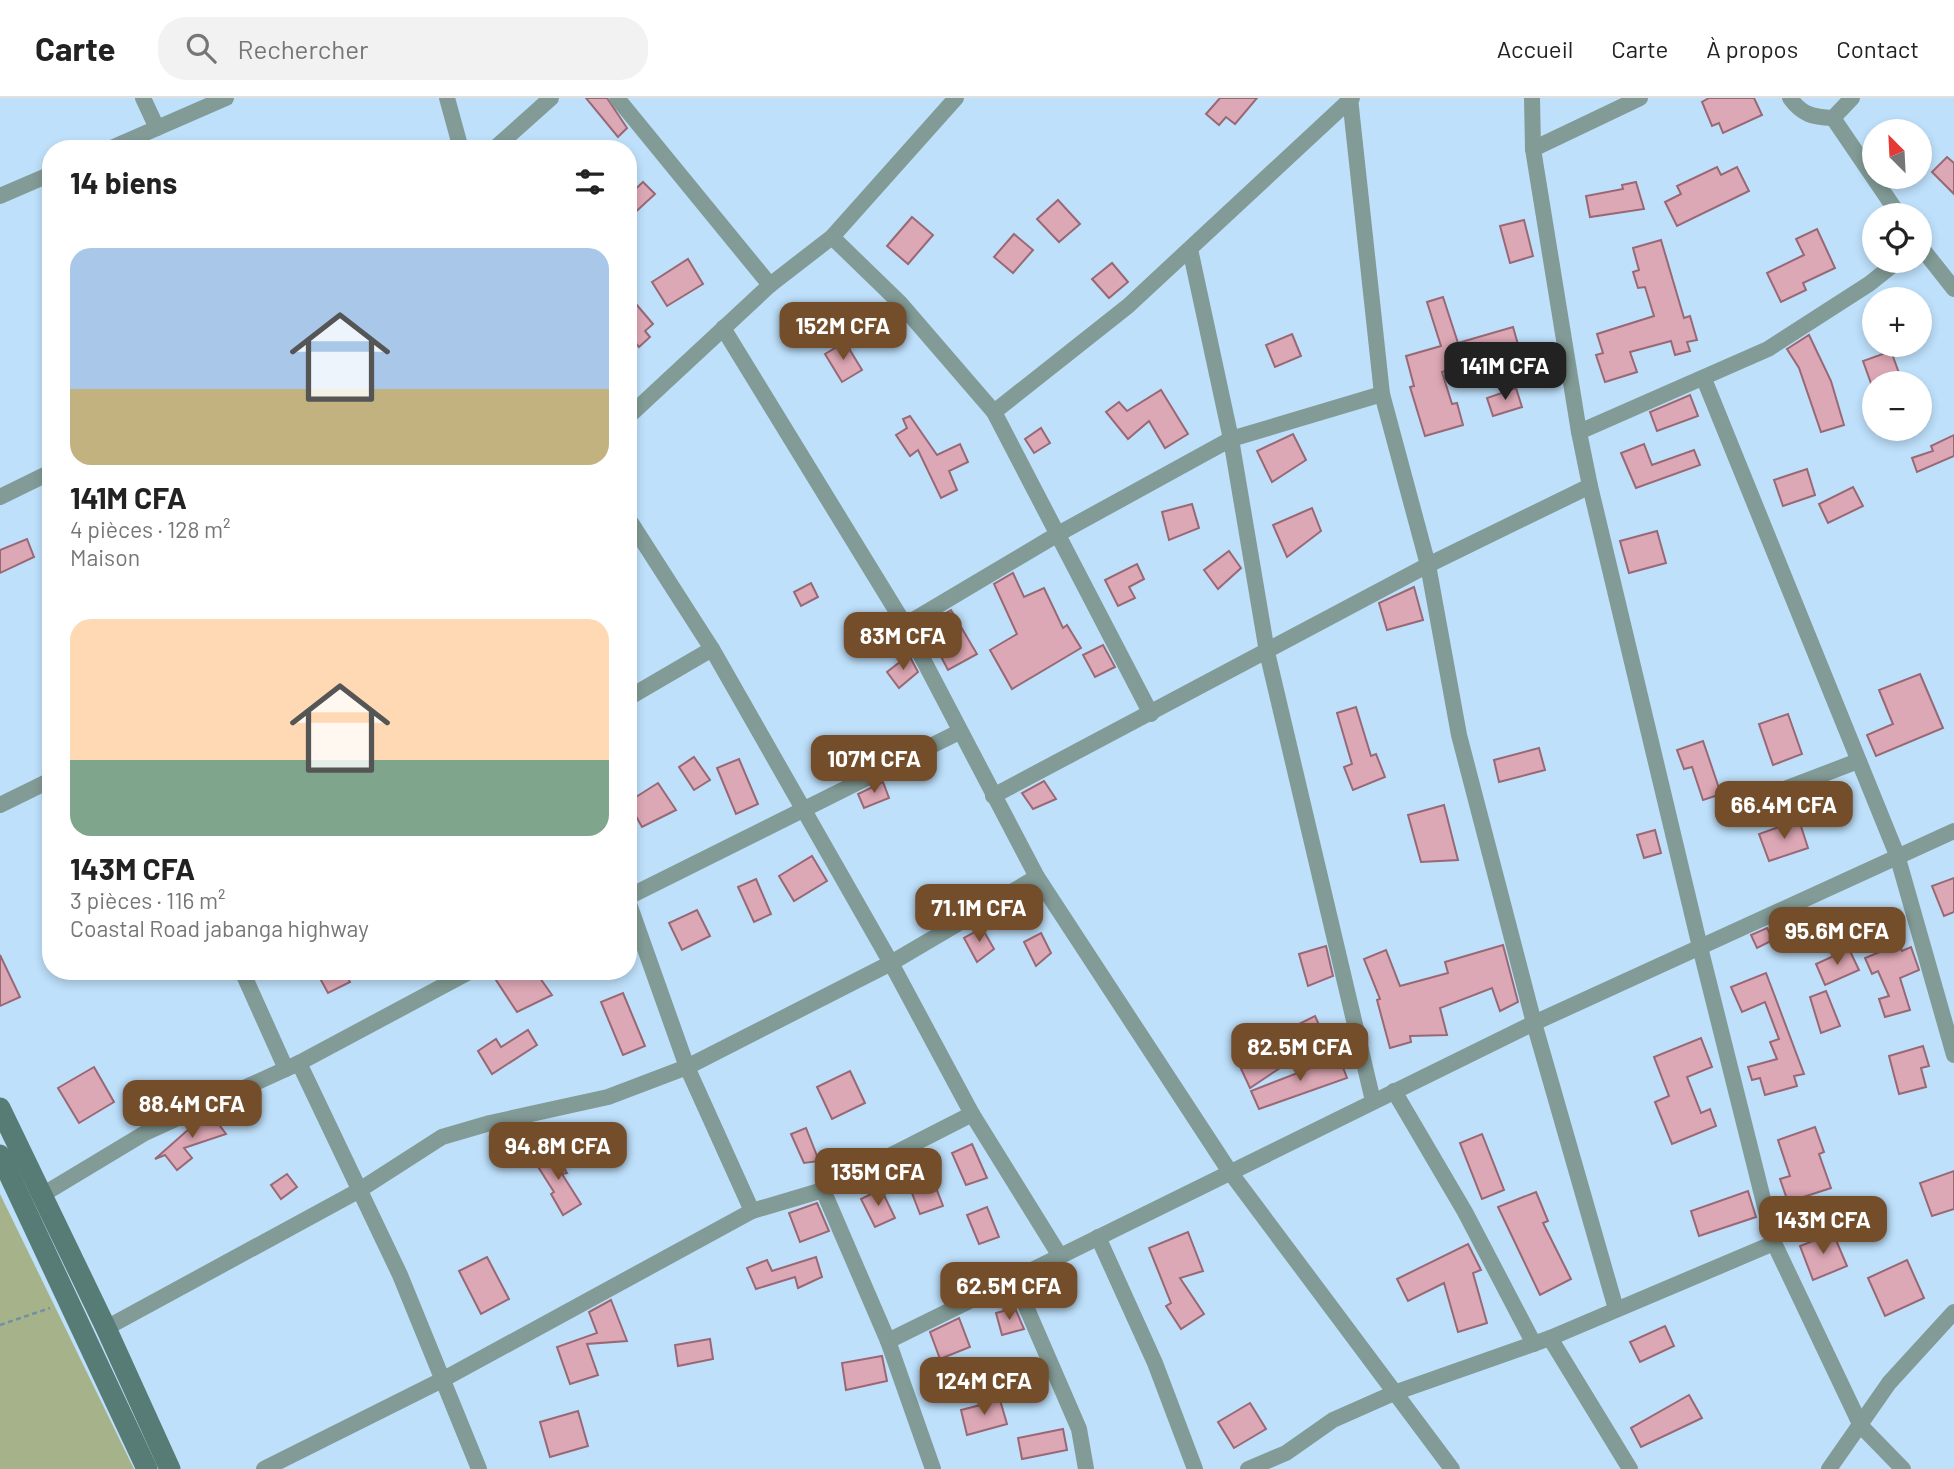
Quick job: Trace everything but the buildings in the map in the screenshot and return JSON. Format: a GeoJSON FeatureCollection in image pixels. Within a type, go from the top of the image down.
{"type":"FeatureCollection","features":[{"type":"Feature","properties":{"kind":"street"},"geometry":{"type":"LineString","coordinates":[[143,98],[156,128]]}},
{"type":"Feature","properties":{"kind":"street"},"geometry":{"type":"LineString","coordinates":[[129,140],[226,98]]}},
{"type":"Feature","properties":{"kind":"street"},"geometry":{"type":"LineString","coordinates":[[447,98],[459,140]]}},
{"type":"Feature","properties":{"kind":"street"},"geometry":{"type":"LineString","coordinates":[[504,140],[551,98]]}},
{"type":"Feature","properties":{"kind":"street"},"geometry":{"type":"LineString","coordinates":[[617,98],[770,285]]}},
{"type":"Feature","properties":{"kind":"street"},"geometry":{"type":"LineString","coordinates":[[637,409],[770,285],[832,237],[956,98]]}},
{"type":"Feature","properties":{"kind":"street"},"geometry":{"type":"LineString","coordinates":[[994,412],[1128,306],[1351,98]]}},
{"type":"Feature","properties":{"kind":"street"},"geometry":{"type":"LineString","coordinates":[[1351,98],[1382,394],[1429,565],[1459,735],[1534,1023],[1616,1309]]}},
{"type":"Feature","properties":{"kind":"street"},"geometry":{"type":"LineString","coordinates":[[1532,98],[1533,149],[1590,486],[1774,1244],[1861,1426],[1902,1469]]}},
{"type":"Feature","properties":{"kind":"street"},"geometry":{"type":"LineString","coordinates":[[1533,149],[1640,98]]}},
{"type":"Feature","properties":{"kind":"street"},"geometry":{"type":"LineString","coordinates":[[1790,98],[1797,109],[1811,117],[1833,118],[1852,98]]}},
{"type":"Feature","properties":{"kind":"street"},"geometry":{"type":"LineString","coordinates":[[1833,118],[1891,203]]}},
{"type":"Feature","properties":{"kind":"street"},"geometry":{"type":"LineString","coordinates":[[0,196],[42,178]]}},
{"type":"Feature","properties":{"kind":"street"},"geometry":{"type":"LineString","coordinates":[[832,237],[900,303],[994,412],[1151,714]]}},
{"type":"Feature","properties":{"kind":"street"},"geometry":{"type":"LineString","coordinates":[[1190,249],[1231,439],[1267,652],[1373,1101]]}},
{"type":"Feature","properties":{"kind":"street"},"geometry":{"type":"LineString","coordinates":[[1932,261],[1954,289]]}},
{"type":"Feature","properties":{"kind":"street"},"geometry":{"type":"LineString","coordinates":[[1579,432],[1768,349],[1881,273]]}},
{"type":"Feature","properties":{"kind":"street"},"geometry":{"type":"LineString","coordinates":[[723,328],[905,625],[1037,877],[1230,1171],[1452,1469]]}},
{"type":"Feature","properties":{"kind":"street"},"geometry":{"type":"LineString","coordinates":[[1704,379],[1897,855],[1954,1055]]}},
{"type":"Feature","properties":{"kind":"street"},"geometry":{"type":"LineString","coordinates":[[905,625],[1058,534],[1231,439],[1382,394]]}},
{"type":"Feature","properties":{"kind":"street"},"geometry":{"type":"LineString","coordinates":[[0,497],[42,476]]}},
{"type":"Feature","properties":{"kind":"street"},"geometry":{"type":"LineString","coordinates":[[993,796],[1429,565],[1590,486]]}},
{"type":"Feature","properties":{"kind":"street"},"geometry":{"type":"LineString","coordinates":[[637,532],[712,649],[891,963],[972,1114],[1060,1256]]}},
{"type":"Feature","properties":{"kind":"street"},"geometry":{"type":"LineString","coordinates":[[637,693],[712,649]]}},
{"type":"Feature","properties":{"kind":"street"},"geometry":{"type":"LineString","coordinates":[[637,895],[959,732]]}},
{"type":"Feature","properties":{"kind":"street"},"geometry":{"type":"LineString","coordinates":[[1769,795],[1858,761]]}},
{"type":"Feature","properties":{"kind":"street"},"geometry":{"type":"LineString","coordinates":[[0,805],[42,784]]}},
{"type":"Feature","properties":{"kind":"street"},"geometry":{"type":"LineString","coordinates":[[888,1341],[1534,1023],[1954,831]]}},
{"type":"Feature","properties":{"kind":"street"},"geometry":{"type":"LineString","coordinates":[[106,1328],[358,1191],[442,1137],[490,1122],[608,1097],[687,1067],[891,963],[1037,877]]}},
{"type":"Feature","properties":{"kind":"street"},"geometry":{"type":"LineString","coordinates":[[637,925],[687,1067],[752,1211]]}},
{"type":"Feature","properties":{"kind":"street"},"geometry":{"type":"LineString","coordinates":[[247,980],[400,1276],[479,1469]]}},
{"type":"Feature","properties":{"kind":"street"},"geometry":{"type":"LineString","coordinates":[[42,1195],[145,1133],[293,1066],[454,980]]}},
{"type":"Feature","properties":{"kind":"street"},"geometry":{"type":"LineString","coordinates":[[1394,1091],[1465,1212],[1534,1344]]}},
{"type":"Feature","properties":{"kind":"street"},"geometry":{"type":"LineString","coordinates":[[0,1108],[106,1328],[170,1469]]}},
{"type":"Feature","properties":{"kind":"street"},"geometry":{"type":"LineString","coordinates":[[264,1469],[442,1380],[752,1211],[823,1189],[972,1114]]}},
{"type":"Feature","properties":{"kind":"street"},"geometry":{"type":"LineString","coordinates":[[0,1156],[147,1469]]}},
{"type":"Feature","properties":{"kind":"street"},"geometry":{"type":"LineString","coordinates":[[823,1189],[888,1341],[933,1469]]}},
{"type":"Feature","properties":{"kind":"street"},"geometry":{"type":"LineString","coordinates":[[1098,1237],[1155,1363],[1195,1469]]}},
{"type":"Feature","properties":{"kind":"street"},"geometry":{"type":"LineString","coordinates":[[1248,1469],[1286,1453],[1333,1420],[1394,1393],[1550,1338],[1774,1244]]}},
{"type":"Feature","properties":{"kind":"street"},"geometry":{"type":"LineString","coordinates":[[1014,1279],[1079,1429],[1086,1469]]}},
{"type":"Feature","properties":{"kind":"street"},"geometry":{"type":"LineString","coordinates":[[1829,1469],[1889,1383],[1954,1312]]}},
{"type":"Feature","properties":{"kind":"street"},"geometry":{"type":"LineString","coordinates":[[1550,1338],[1630,1469]]}},
{"type":"Feature","properties":{"kind":"path"},"geometry":{"type":"LineString","coordinates":[[0,1325],[69,1301]]}},
{"type":"Feature","properties":{"kind":"green space"},"geometry":{"type":"Polygon","coordinates":[[[0,1194],[134,1469],[0,1469],[0,1194]]]}}]}
